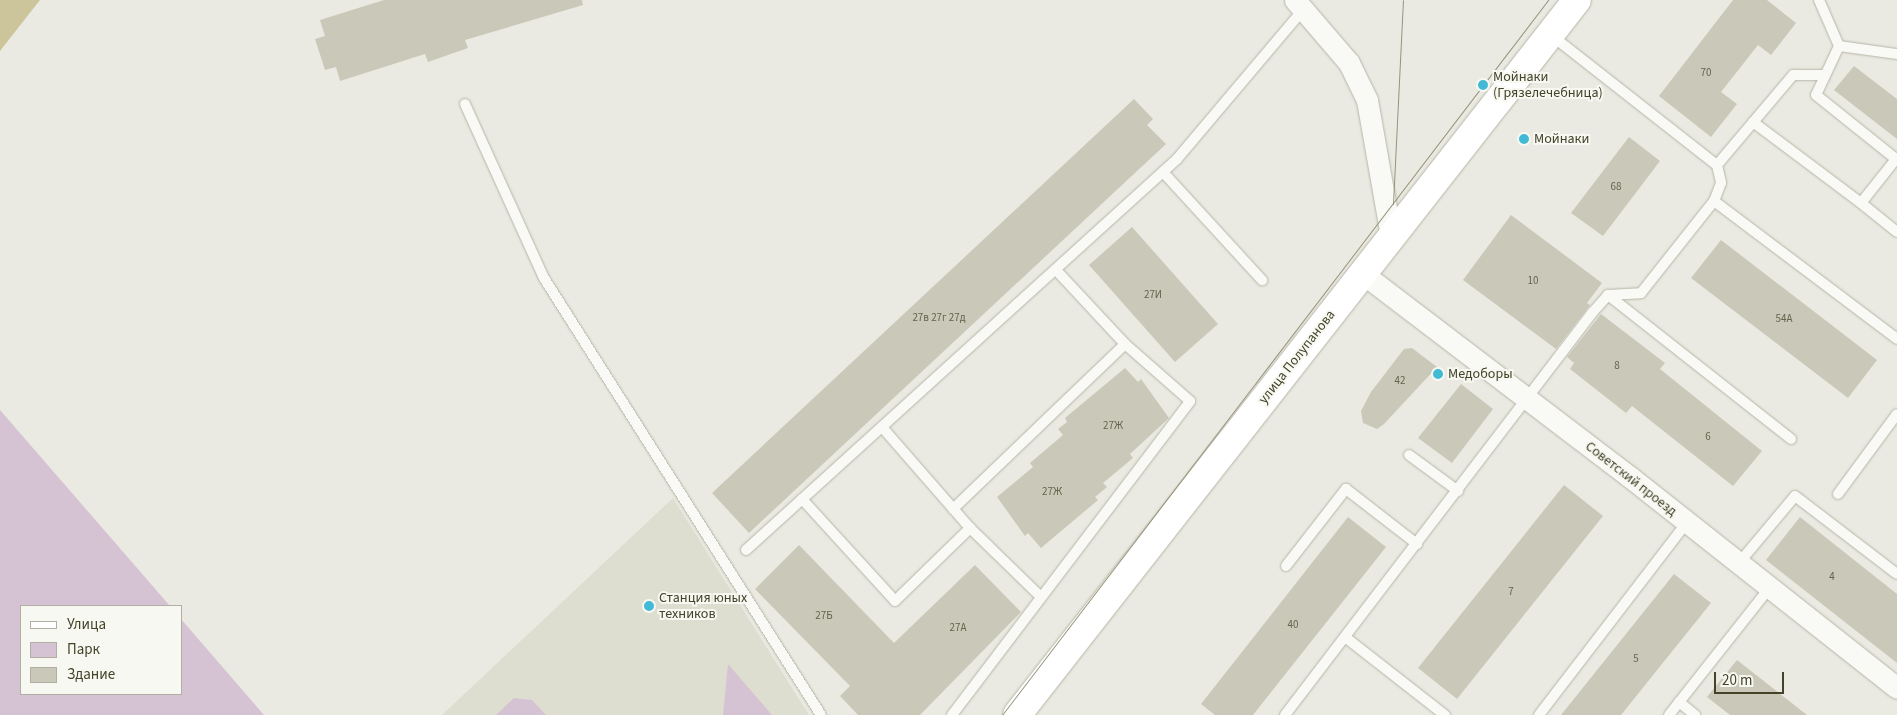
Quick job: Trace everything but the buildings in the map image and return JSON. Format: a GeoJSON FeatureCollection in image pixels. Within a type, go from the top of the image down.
{"type":"FeatureCollection","features":[{"type":"Feature","properties":{"kind":"street","name":"улица Полупанова"},"geometry":{"type":"LineString","coordinates":[[1017,715],[1578,0]]}},
{"type":"Feature","properties":{"kind":"street"},"geometry":{"type":"LineString","coordinates":[[1299,5],[1349,63],[1367,100],[1391,236]]}},
{"type":"Feature","properties":{"kind":"street","name":"Советский проезд"},"geometry":{"type":"LineString","coordinates":[[1362,273],[1687,522],[1897,688]]}},
{"type":"Feature","properties":{"kind":"lane"},"geometry":{"type":"LineString","coordinates":[[1819,0],[1839,46],[1816,95],[1896,159],[1861,203]]}},
{"type":"Feature","properties":{"kind":"lane"},"geometry":{"type":"LineString","coordinates":[[746,550],[1163,172],[1299,5]]}},
{"type":"Feature","properties":{"kind":"lane"},"geometry":{"type":"LineString","coordinates":[[1285,715],[1608,295],[1641,293],[1714,201],[1721,183],[1717,165],[1551,35]]}},
{"type":"Feature","properties":{"kind":"lane"},"geometry":{"type":"LineString","coordinates":[[1839,46],[1897,54]]}},
{"type":"Feature","properties":{"kind":"lane"},"geometry":{"type":"LineString","coordinates":[[1717,165],[1793,74],[1825,75]]}},
{"type":"Feature","properties":{"kind":"lane"},"geometry":{"type":"LineString","coordinates":[[465,104],[544,278],[821,715]]}},
{"type":"Feature","properties":{"kind":"lane"},"geometry":{"type":"LineString","coordinates":[[1753,122],[1897,232]]}},
{"type":"Feature","properties":{"kind":"lane"},"geometry":{"type":"LineString","coordinates":[[1163,172],[1262,280]]}},
{"type":"Feature","properties":{"kind":"lane"},"geometry":{"type":"LineString","coordinates":[[1714,201],[1897,339]]}},
{"type":"Feature","properties":{"kind":"lane"},"geometry":{"type":"LineString","coordinates":[[952,715],[1190,401],[1125,344],[1056,270]]}},
{"type":"Feature","properties":{"kind":"lane"},"geometry":{"type":"LineString","coordinates":[[1608,295],[1791,439]]}},
{"type":"Feature","properties":{"kind":"lane"},"geometry":{"type":"LineString","coordinates":[[953,509],[1125,344]]}},
{"type":"Feature","properties":{"kind":"lane"},"geometry":{"type":"LineString","coordinates":[[1838,494],[1897,414]]}},
{"type":"Feature","properties":{"kind":"lane"},"geometry":{"type":"LineString","coordinates":[[882,427],[970,528],[1041,597]]}},
{"type":"Feature","properties":{"kind":"lane"},"geometry":{"type":"LineString","coordinates":[[1409,456],[1458,491]]}},
{"type":"Feature","properties":{"kind":"lane"},"geometry":{"type":"LineString","coordinates":[[1286,566],[1346,489],[1418,544]]}},
{"type":"Feature","properties":{"kind":"lane"},"geometry":{"type":"LineString","coordinates":[[1739,563],[1795,496],[1897,574]]}},
{"type":"Feature","properties":{"kind":"lane"},"geometry":{"type":"LineString","coordinates":[[802,499],[895,601],[970,528]]}},
{"type":"Feature","properties":{"kind":"lane"},"geometry":{"type":"LineString","coordinates":[[1539,715],[1687,522]]}},
{"type":"Feature","properties":{"kind":"lane"},"geometry":{"type":"LineString","coordinates":[[1670,715],[1770,587]]}},
{"type":"Feature","properties":{"kind":"lane"},"geometry":{"type":"LineString","coordinates":[[1345,637],[1445,715]]}},
{"type":"Feature","properties":{"kind":"lane"},"geometry":{"type":"LineString","coordinates":[[1679,702],[1695,715]]}},
{"type":"Feature","properties":{"kind":"shaded area"},"geometry":{"type":"Polygon","coordinates":[[[0,0],[40,0],[0,51],[0,0]]]}},
{"type":"Feature","properties":{"kind":"shaded area","name":"Станция юных техников"},"geometry":{"type":"Polygon","coordinates":[[[673,498],[809,715],[442,715],[673,498]]]}},
{"type":"Feature","properties":{"kind":"green space"},"geometry":{"type":"Polygon","coordinates":[[[0,410],[169,605],[20,605],[20,695],[182,695],[182,620],[264,715],[0,715],[0,410]]]}},
{"type":"Feature","properties":{"kind":"green space"},"geometry":{"type":"Polygon","coordinates":[[[728,664],[772,715],[723,715],[728,664]]]}},
{"type":"Feature","properties":{"kind":"green space"},"geometry":{"type":"Polygon","coordinates":[[[514,698],[532,700],[546,715],[496,715],[514,698]]]}},
{"type":"Feature","properties":{"kind":"tram line"},"geometry":{"type":"LineString","coordinates":[[1393,204],[1403,0]]}},
{"type":"Feature","properties":{"kind":"tram line"},"geometry":{"type":"LineString","coordinates":[[1002,715],[1548,0]]}},
{"type":"Feature","properties":{"kind":"place","name":"Мойнаки (Грязелечебница)"},"geometry":{"type":"Point","coordinates":[1483,85]}},
{"type":"Feature","properties":{"kind":"place","name":"Мойнаки"},"geometry":{"type":"Point","coordinates":[1524,139]}},
{"type":"Feature","properties":{"kind":"place","name":"Медоборы"},"geometry":{"type":"Point","coordinates":[1438,374]}},
{"type":"Feature","properties":{"kind":"place","name":"Станция юных техников"},"geometry":{"type":"Point","coordinates":[649,606]}}]}
